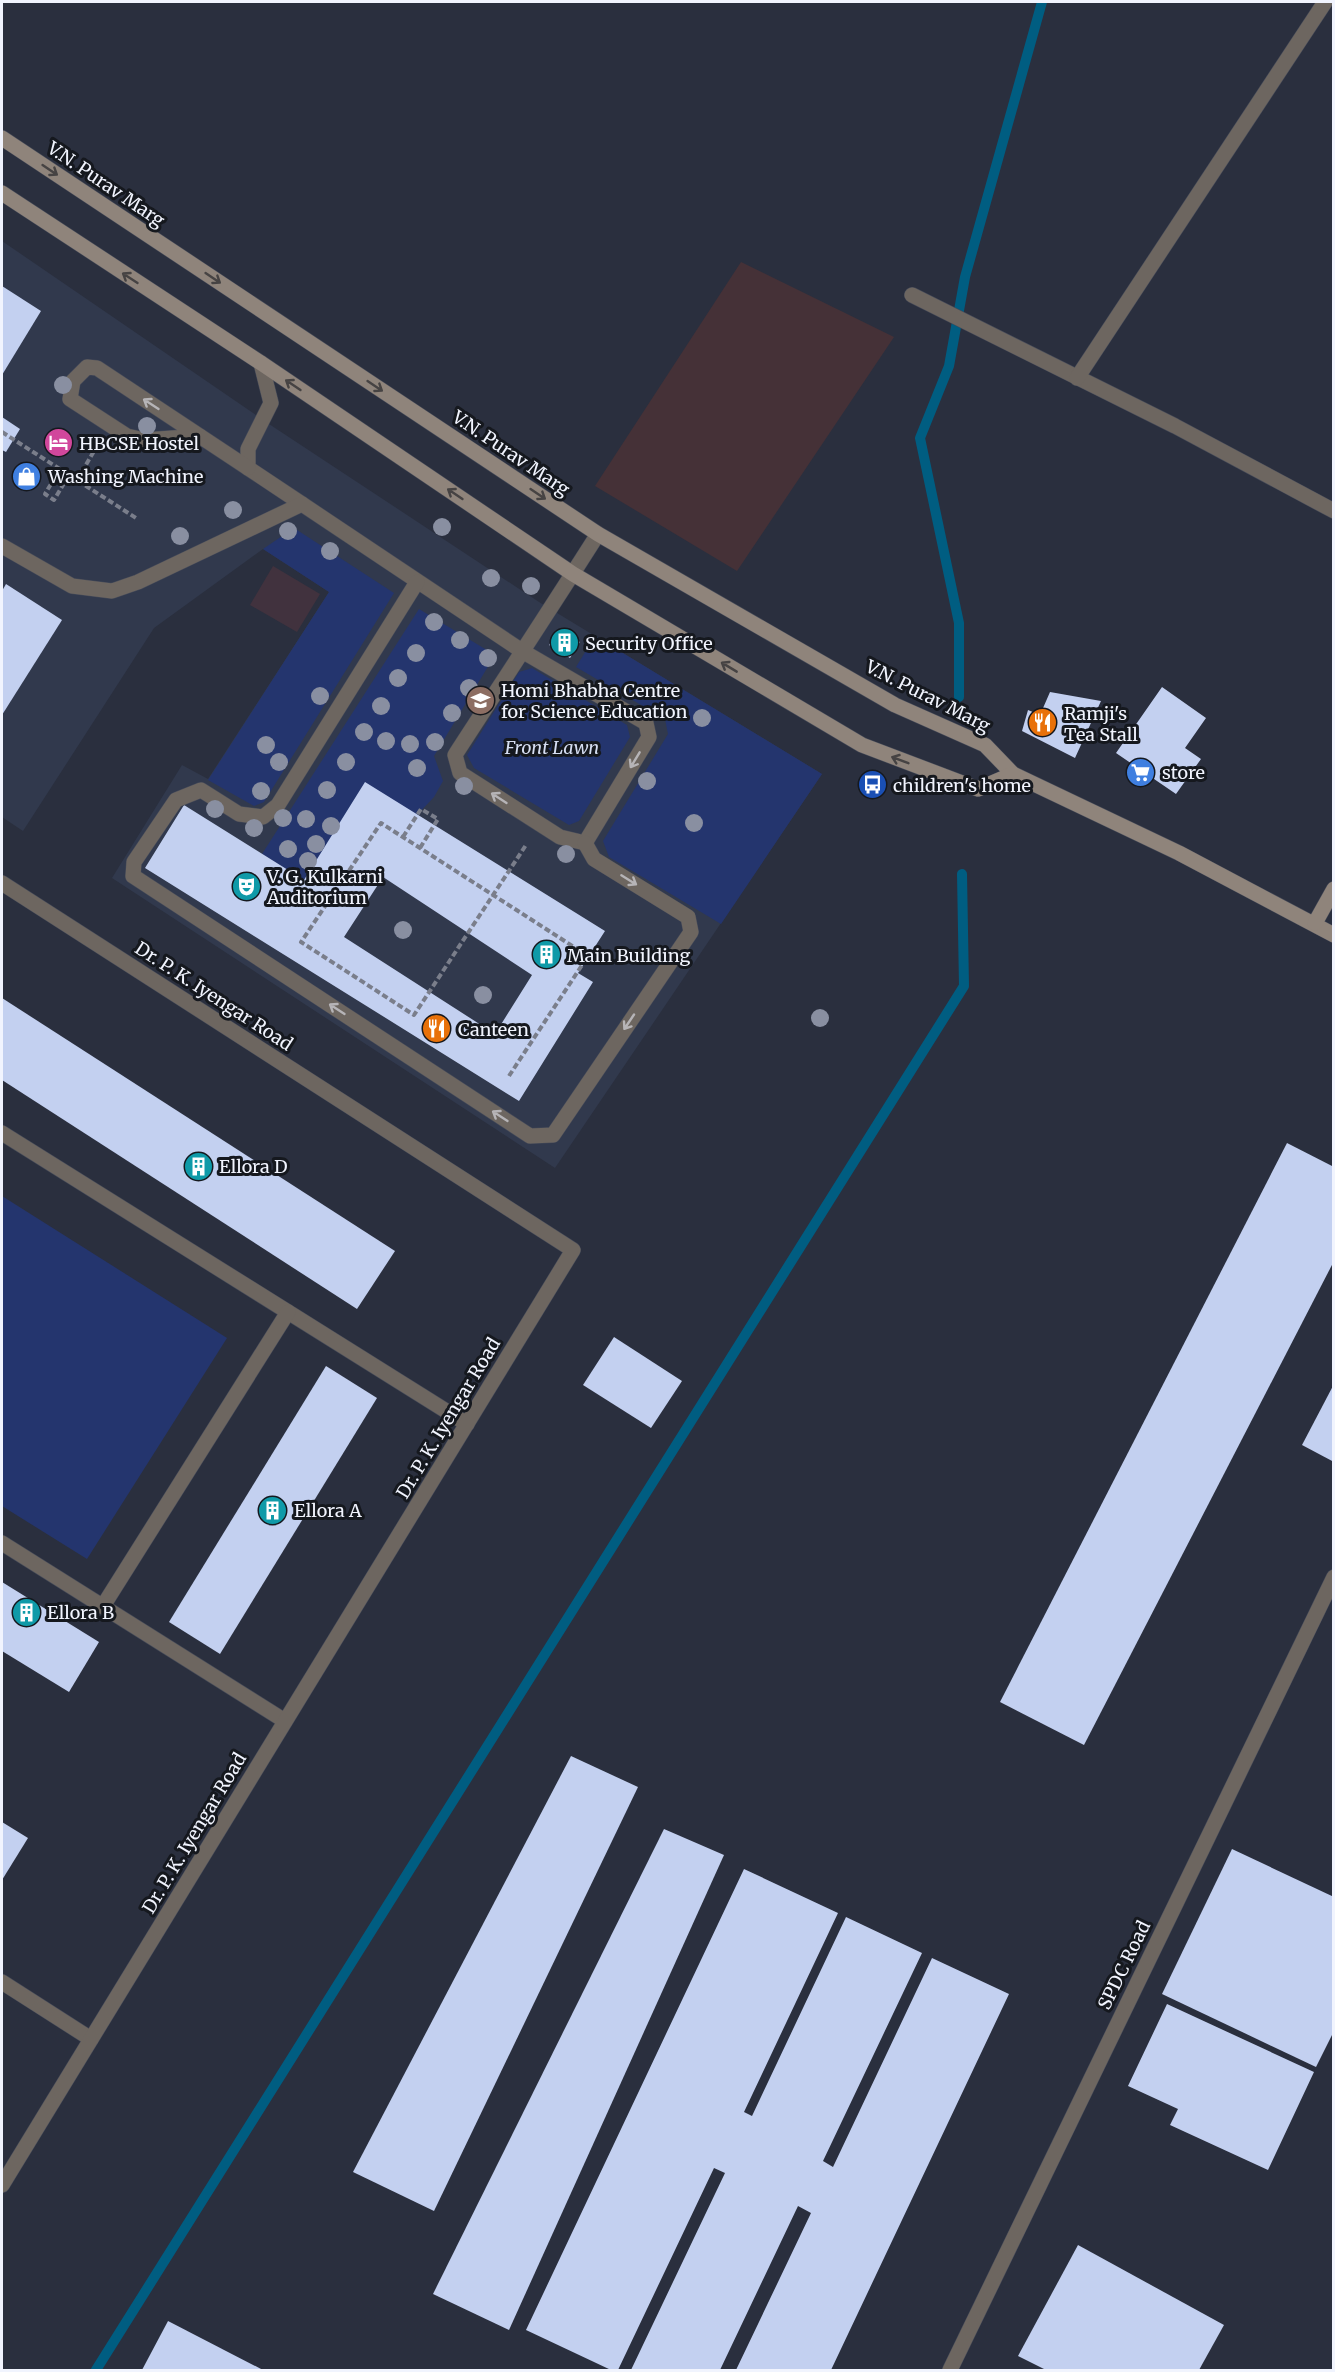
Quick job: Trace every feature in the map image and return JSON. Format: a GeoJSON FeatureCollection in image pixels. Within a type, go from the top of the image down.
{"type":"FeatureCollection","features":[{"type":"Feature","properties":{"kind":"street"},"geometry":{"type":"LineString","coordinates":[[1077,378],[1325,2]]}},
{"type":"Feature","properties":{"kind":"street","name":"V.N. Purav Marg"},"geometry":{"type":"LineString","coordinates":[[2,138],[598,534],[895,705],[986,745],[1013,774],[1179,852],[1334,935]]}},
{"type":"Feature","properties":{"kind":"street"},"geometry":{"type":"LineString","coordinates":[[2,193],[261,363],[573,574],[862,745],[978,789],[1013,774]]}},
{"type":"Feature","properties":{"kind":"street"},"geometry":{"type":"LineString","coordinates":[[912,295],[1334,511]]}},
{"type":"Feature","properties":{"kind":"street"},"geometry":{"type":"LineString","coordinates":[[248,468],[248,449],[271,403],[261,363]]}},
{"type":"Feature","properties":{"kind":"street"},"geometry":{"type":"LineString","coordinates":[[200,436],[144,440],[127,436],[70,399],[73,381],[87,367],[96,368],[200,436],[522,651],[646,723],[649,736],[585,843]]}},
{"type":"Feature","properties":{"kind":"street"},"geometry":{"type":"LineString","coordinates":[[2,546],[72,586],[112,591],[138,582],[302,504]]}},
{"type":"Feature","properties":{"kind":"street"},"geometry":{"type":"LineString","coordinates":[[417,582],[278,805],[263,817],[239,814],[201,790],[176,800],[134,862],[133,876],[530,1136],[553,1135],[691,932],[688,916],[594,859],[585,843],[560,837],[460,773],[455,755],[598,534]]}},
{"type":"Feature","properties":{"kind":"street","name":"Dr. P. K. Iyengar Road"},"geometry":{"type":"LineString","coordinates":[[2,883],[573,1250],[2,2185]]}},
{"type":"Feature","properties":{"kind":"street"},"geometry":{"type":"LineString","coordinates":[[1315,923],[1334,889]]}},
{"type":"Feature","properties":{"kind":"street"},"geometry":{"type":"LineString","coordinates":[[2,1133],[467,1424]]}},
{"type":"Feature","properties":{"kind":"street"},"geometry":{"type":"LineString","coordinates":[[103,1606],[288,1312]]}},
{"type":"Feature","properties":{"kind":"street"},"geometry":{"type":"LineString","coordinates":[[2,1543],[285,1721]]}},
{"type":"Feature","properties":{"kind":"street","name":"SPDC Road"},"geometry":{"type":"LineString","coordinates":[[950,2370],[1334,1577]]}},
{"type":"Feature","properties":{"kind":"street"},"geometry":{"type":"LineString","coordinates":[[2,1982],[91,2039]]}},
{"type":"Feature","properties":{"kind":"path"},"geometry":{"type":"LineString","coordinates":[[77,480],[110,425]]}},
{"type":"Feature","properties":{"kind":"path"},"geometry":{"type":"LineString","coordinates":[[2,432],[136,518]]}},
{"type":"Feature","properties":{"kind":"path"},"geometry":{"type":"LineString","coordinates":[[60,469],[45,494],[54,500],[69,475]]}},
{"type":"Feature","properties":{"kind":"path"},"geometry":{"type":"LineString","coordinates":[[404,837],[421,808],[438,819],[420,848]]}},
{"type":"Feature","properties":{"kind":"path"},"geometry":{"type":"LineString","coordinates":[[509,1076],[588,956],[492,895],[404,837],[381,823],[301,942],[414,1015],[492,895],[539,824]]}},
{"type":"Feature","properties":{"kind":"shaded area","name":"Homi Bhabha Centre for Science Education"},"geometry":{"type":"Polygon","coordinates":[[[2,241],[269,424],[539,602],[822,774],[555,1168],[112,878],[182,765],[208,779],[329,592],[263,549],[154,628],[23,831],[2,817],[2,241]]]}},
{"type":"Feature","properties":{"kind":"shaded area"},"geometry":{"type":"Polygon","coordinates":[[[741,262],[894,337],[737,571],[595,486],[741,262]]]}},
{"type":"Feature","properties":{"kind":"shaded area"},"geometry":{"type":"Polygon","coordinates":[[[273,566],[320,594],[297,632],[250,605],[273,566]]]}},
{"type":"Feature","properties":{"kind":"green space"},"geometry":{"type":"Polygon","coordinates":[[[294,528],[394,593],[264,802],[254,806],[208,780],[329,592],[263,549],[294,528]]]}},
{"type":"Feature","properties":{"kind":"green space"},"geometry":{"type":"Polygon","coordinates":[[[419,609],[495,655],[434,756],[443,781],[434,797],[417,815],[304,880],[262,854],[419,609]]]}},
{"type":"Feature","properties":{"kind":"green space"},"geometry":{"type":"Polygon","coordinates":[[[595,636],[822,774],[721,924],[609,857],[603,841],[668,734],[665,719],[576,667],[595,636]]]}},
{"type":"Feature","properties":{"kind":"green space","name":"Front Lawn"},"geometry":{"type":"Polygon","coordinates":[[[532,668],[627,725],[630,737],[579,821],[569,825],[474,768],[467,755],[519,672],[532,668]]]}},
{"type":"Feature","properties":{"kind":"green space"},"geometry":{"type":"Polygon","coordinates":[[[2,1196],[227,1338],[87,1559],[2,1506],[2,1196]]]}},
{"type":"Feature","properties":{"kind":"building"},"geometry":{"type":"Polygon","coordinates":[[[2,286],[41,311],[2,375],[2,286]]]}},
{"type":"Feature","properties":{"kind":"building"},"geometry":{"type":"Polygon","coordinates":[[[2,417],[20,429],[6,452],[2,450],[2,417]]]}},
{"type":"Feature","properties":{"kind":"building"},"geometry":{"type":"Polygon","coordinates":[[[6,584],[62,620],[2,715],[2,591],[6,584]]]}},
{"type":"Feature","properties":{"kind":"building","name":"Security Office"},"geometry":{"type":"Polygon","coordinates":[[[559,629],[580,642],[570,658],[549,645],[559,629]]]}},
{"type":"Feature","properties":{"kind":"building"},"geometry":{"type":"Polygon","coordinates":[[[1162,687],[1206,718],[1185,748],[1201,759],[1176,794],[1116,753],[1162,687]]]}},
{"type":"Feature","properties":{"kind":"building"},"geometry":{"type":"Polygon","coordinates":[[[1050,692],[1101,701],[1075,758],[1022,731],[1028,710],[1040,715],[1050,692]]]}},
{"type":"Feature","properties":{"kind":"building","name":"Main Building"},"geometry":{"type":"Polygon","coordinates":[[[365,782],[605,931],[578,973],[593,982],[519,1101],[145,868],[184,805],[304,880],[365,782]],[[383,877],[344,937],[495,1034],[532,975],[383,877]]]}},
{"type":"Feature","properties":{"kind":"building","name":"Ellora D"},"geometry":{"type":"Polygon","coordinates":[[[2,998],[395,1251],[357,1309],[2,1080],[2,998]]]}},
{"type":"Feature","properties":{"kind":"building"},"geometry":{"type":"Polygon","coordinates":[[[1287,1143],[1334,1167],[1334,1261],[1084,1745],[1000,1702],[1287,1143]]]}},
{"type":"Feature","properties":{"kind":"building"},"geometry":{"type":"Polygon","coordinates":[[[614,1337],[682,1381],[651,1428],[583,1385],[614,1337]]]}},
{"type":"Feature","properties":{"kind":"building","name":"Ellora A"},"geometry":{"type":"Polygon","coordinates":[[[326,1366],[377,1398],[220,1654],[169,1622],[326,1366]]]}},
{"type":"Feature","properties":{"kind":"building"},"geometry":{"type":"Polygon","coordinates":[[[1334,1384],[1334,1462],[1302,1445],[1334,1384]]]}},
{"type":"Feature","properties":{"kind":"building","name":"Ellora B"},"geometry":{"type":"Polygon","coordinates":[[[2,1582],[99,1642],[69,1692],[2,1651],[2,1582]]]}},
{"type":"Feature","properties":{"kind":"building"},"geometry":{"type":"Polygon","coordinates":[[[571,1756],[638,1787],[434,2211],[353,2172],[571,1756]]]}},
{"type":"Feature","properties":{"kind":"building"},"geometry":{"type":"Polygon","coordinates":[[[2,1822],[28,1838],[2,1880],[2,1822]]]}},
{"type":"Feature","properties":{"kind":"building"},"geometry":{"type":"Polygon","coordinates":[[[664,1829],[724,1855],[509,2330],[433,2294],[664,1829]]]}},
{"type":"Feature","properties":{"kind":"building"},"geometry":{"type":"Polygon","coordinates":[[[1232,1849],[1334,1897],[1334,2031],[1316,2067],[1162,1994],[1232,1849]]]}},
{"type":"Feature","properties":{"kind":"building"},"geometry":{"type":"Polygon","coordinates":[[[744,1869],[838,1913],[744,2112],[752,2116],[846,1917],[922,1953],[823,2161],[833,2167],[932,1958],[1009,1994],[831,2370],[736,2370],[811,2213],[798,2206],[720,2370],[631,2370],[725,2173],[714,2168],[618,2370],[611,2370],[526,2330],[744,1869]]]}},
{"type":"Feature","properties":{"kind":"building"},"geometry":{"type":"Polygon","coordinates":[[[1167,2004],[1314,2072],[1268,2170],[1170,2125],[1178,2109],[1128,2086],[1167,2004]]]}},
{"type":"Feature","properties":{"kind":"building"},"geometry":{"type":"Polygon","coordinates":[[[1078,2245],[1224,2325],[1199,2370],[1046,2370],[1018,2356],[1078,2245]]]}},
{"type":"Feature","properties":{"kind":"building"},"geometry":{"type":"Polygon","coordinates":[[[168,2321],[263,2370],[142,2370],[168,2321]]]}},
{"type":"Feature","properties":{"kind":"waterway"},"geometry":{"type":"LineString","coordinates":[[959,697],[959,623],[920,438],[949,366],[965,277],[1042,2]]}},
{"type":"Feature","properties":{"kind":"waterway"},"geometry":{"type":"LineString","coordinates":[[96,2370],[964,986],[962,874]]}},
{"type":"Feature","properties":{"kind":"place","name":"HBCSE Hostel"},"geometry":{"type":"Point","coordinates":[58,443]}},
{"type":"Feature","properties":{"kind":"place","name":"Washing Machine"},"geometry":{"type":"Point","coordinates":[27,476]}},
{"type":"Feature","properties":{"kind":"place","name":"Security Office"},"geometry":{"type":"Point","coordinates":[564,643]}},
{"type":"Feature","properties":{"kind":"place","name":"Homi Bhabha Centre for Science Education"},"geometry":{"type":"Point","coordinates":[480,700]}},
{"type":"Feature","properties":{"kind":"place","name":"Ramji's Tea Stall"},"geometry":{"type":"Point","coordinates":[1043,723]}},
{"type":"Feature","properties":{"kind":"place","name":"store"},"geometry":{"type":"Point","coordinates":[1141,772]}},
{"type":"Feature","properties":{"kind":"place","name":"children's home"},"geometry":{"type":"Point","coordinates":[872,785]}},
{"type":"Feature","properties":{"kind":"place","name":"V. G. Kulkarni Auditorium"},"geometry":{"type":"Point","coordinates":[246,886]}},
{"type":"Feature","properties":{"kind":"place","name":"Main Building"},"geometry":{"type":"Point","coordinates":[546,955]}},
{"type":"Feature","properties":{"kind":"place","name":"Canteen"},"geometry":{"type":"Point","coordinates":[437,1029]}},
{"type":"Feature","properties":{"kind":"place","name":"Ellora D"},"geometry":{"type":"Point","coordinates":[198,1166]}},
{"type":"Feature","properties":{"kind":"place","name":"Ellora A"},"geometry":{"type":"Point","coordinates":[273,1510]}},
{"type":"Feature","properties":{"kind":"place","name":"Ellora B"},"geometry":{"type":"Point","coordinates":[26,1612]}}]}
